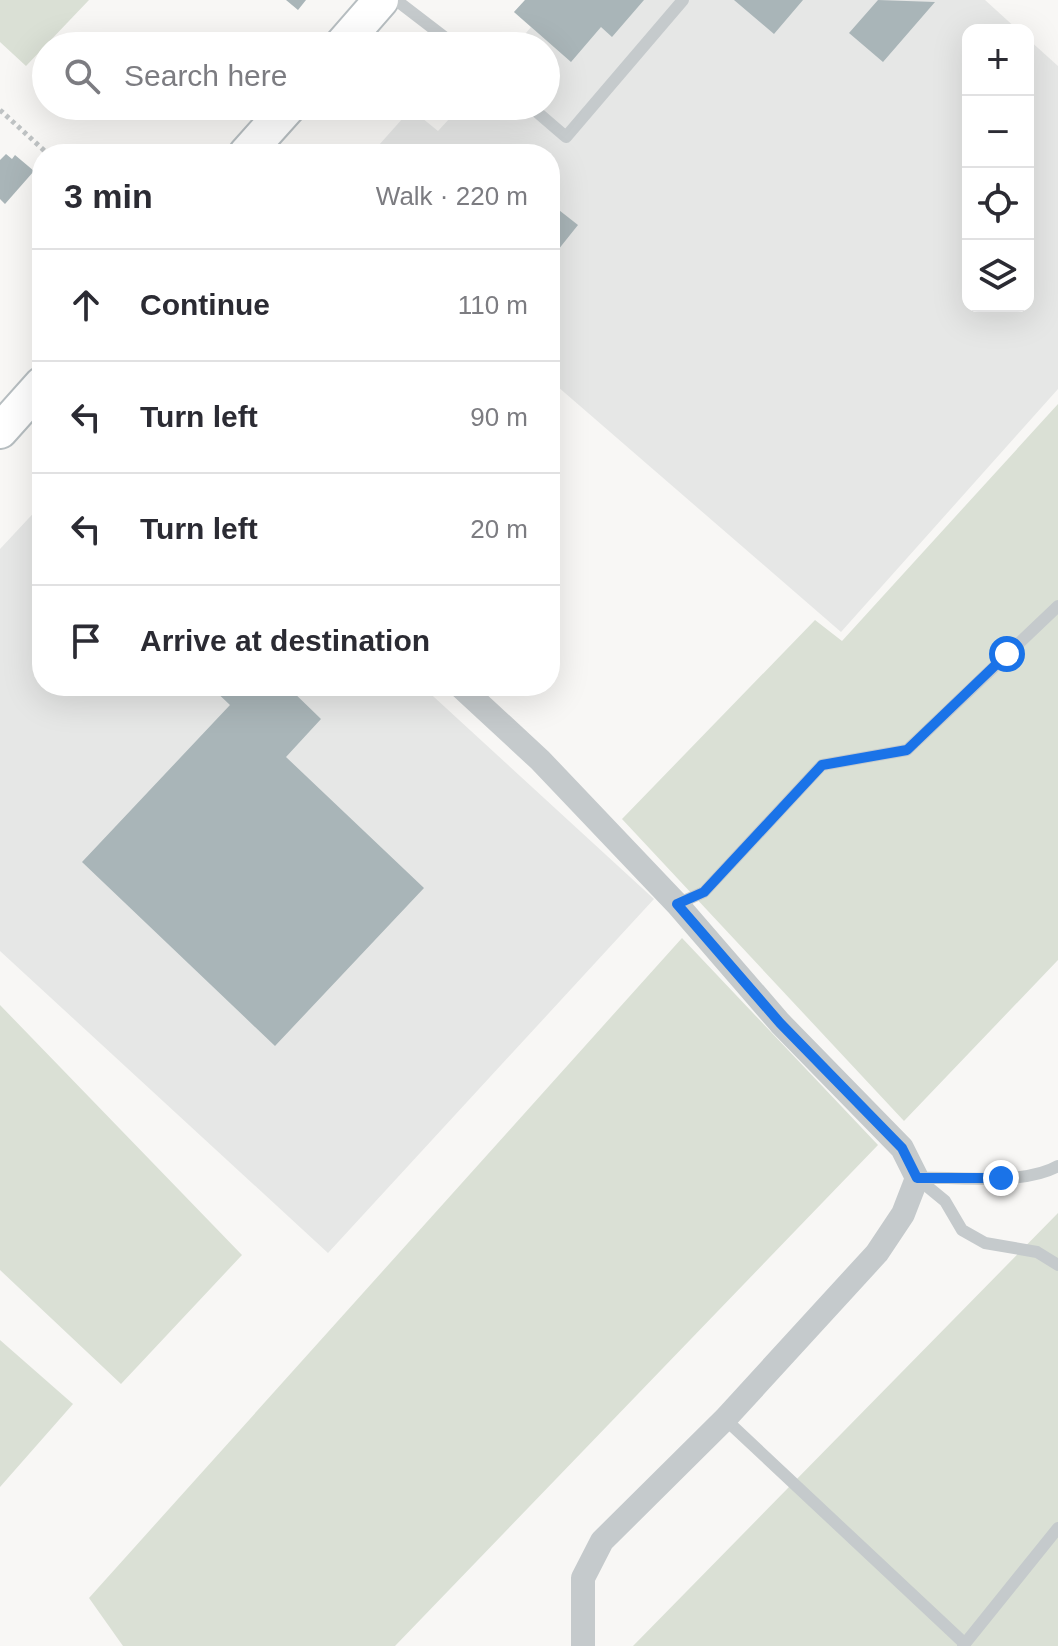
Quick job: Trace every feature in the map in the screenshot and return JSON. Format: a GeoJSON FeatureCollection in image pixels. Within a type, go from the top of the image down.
{"type":"FeatureCollection","features":[{"type":"Feature","properties":{"kind":"street"},"geometry":{"type":"LineString","coordinates":[[353,32],[381,0]]}},
{"type":"Feature","properties":{"kind":"street"},"geometry":{"type":"LineString","coordinates":[[255,144],[276,120]]}},
{"type":"Feature","properties":{"kind":"street"},"geometry":{"type":"LineString","coordinates":[[0,431],[32,395]]}},
{"type":"Feature","properties":{"kind":"street"},"geometry":{"type":"LineString","coordinates":[[471,696],[540,760],[677,904],[780,1023],[902,1148],[917,1178],[903,1214],[877,1253],[725,1419],[602,1541],[583,1578],[583,1646]]}},
{"type":"Feature","properties":{"kind":"lane"},"geometry":{"type":"LineString","coordinates":[[396,0],[438,32]]}},
{"type":"Feature","properties":{"kind":"lane"},"geometry":{"type":"LineString","coordinates":[[546,120],[566,137],[683,0]]}},
{"type":"Feature","properties":{"kind":"lane"},"geometry":{"type":"LineString","coordinates":[[677,904],[704,892],[822,765],[907,750],[1058,606]]}},
{"type":"Feature","properties":{"kind":"lane"},"geometry":{"type":"LineString","coordinates":[[917,1178],[1001,1178],[1047,1173],[1058,1166]]}},
{"type":"Feature","properties":{"kind":"lane"},"geometry":{"type":"LineString","coordinates":[[917,1178],[945,1201],[962,1230],[985,1243],[1037,1252],[1058,1265]]}},
{"type":"Feature","properties":{"kind":"lane"},"geometry":{"type":"LineString","coordinates":[[725,1419],[964,1645],[1058,1528]]}},
{"type":"Feature","properties":{"kind":"path"},"geometry":{"type":"LineString","coordinates":[[0,110],[37,144]]}},
{"type":"Feature","properties":{"kind":"shaded area"},"geometry":{"type":"Polygon","coordinates":[[[0,0],[89,0],[58,32],[32,32],[32,60],[26,66],[0,42],[0,0]]]}},
{"type":"Feature","properties":{"kind":"shaded area"},"geometry":{"type":"Polygon","coordinates":[[[525,0],[985,0],[1011,24],[962,24],[962,312],[1034,312],[1034,44],[1058,66],[1058,389],[841,632],[560,389],[560,144],[380,144],[401,120],[424,120],[438,131],[448,120],[560,120],[560,32],[527,32],[531,27],[514,12],[525,0]]]}},
{"type":"Feature","properties":{"kind":"shaded area"},"geometry":{"type":"Polygon","coordinates":[[[1058,404],[1058,960],[904,1121],[622,819],[815,620],[842,641],[1058,404]]]}},
{"type":"Feature","properties":{"kind":"shaded area"},"geometry":{"type":"Polygon","coordinates":[[[32,515],[32,696],[433,696],[654,899],[328,1253],[0,951],[0,549],[32,515]]]}},
{"type":"Feature","properties":{"kind":"shaded area"},"geometry":{"type":"Polygon","coordinates":[[[682,938],[878,1145],[395,1646],[123,1646],[89,1598],[682,938]]]}},
{"type":"Feature","properties":{"kind":"shaded area"},"geometry":{"type":"Polygon","coordinates":[[[0,1005],[242,1255],[121,1384],[0,1270],[0,1005]]]}},
{"type":"Feature","properties":{"kind":"shaded area"},"geometry":{"type":"Polygon","coordinates":[[[1058,1213],[1058,1646],[633,1646],[1058,1213]]]}},
{"type":"Feature","properties":{"kind":"shaded area"},"geometry":{"type":"Polygon","coordinates":[[[0,1340],[73,1404],[0,1487],[0,1340]]]}},
{"type":"Feature","properties":{"kind":"building"},"geometry":{"type":"Polygon","coordinates":[[[286,0],[306,0],[298,10],[286,0]]]}},
{"type":"Feature","properties":{"kind":"building"},"geometry":{"type":"Polygon","coordinates":[[[525,0],[644,0],[612,37],[601,27],[571,62],[560,52],[560,32],[537,32],[514,12],[525,0]]]}},
{"type":"Feature","properties":{"kind":"building"},"geometry":{"type":"Polygon","coordinates":[[[734,0],[803,0],[774,34],[734,0]]]}},
{"type":"Feature","properties":{"kind":"building"},"geometry":{"type":"Polygon","coordinates":[[[878,0],[935,2],[883,62],[849,33],[878,0]]]}},
{"type":"Feature","properties":{"kind":"building"},"geometry":{"type":"Polygon","coordinates":[[[6,154],[12,159],[15,155],[32,169],[32,173],[5,204],[0,199],[0,160],[6,154]]]}},
{"type":"Feature","properties":{"kind":"building"},"geometry":{"type":"Polygon","coordinates":[[[560,211],[578,225],[560,248],[560,211]]]}},
{"type":"Feature","properties":{"kind":"building"},"geometry":{"type":"Polygon","coordinates":[[[221,696],[297,696],[321,719],[286,757],[424,888],[275,1046],[82,862],[230,705],[221,696]]]}},
{"type":"Feature","properties":{"kind":"route"},"geometry":{"type":"LineString","coordinates":[[1001,1178],[917,1178],[902,1148],[780,1023],[677,904],[704,892],[822,765],[907,750],[1007,654]]}}]}
